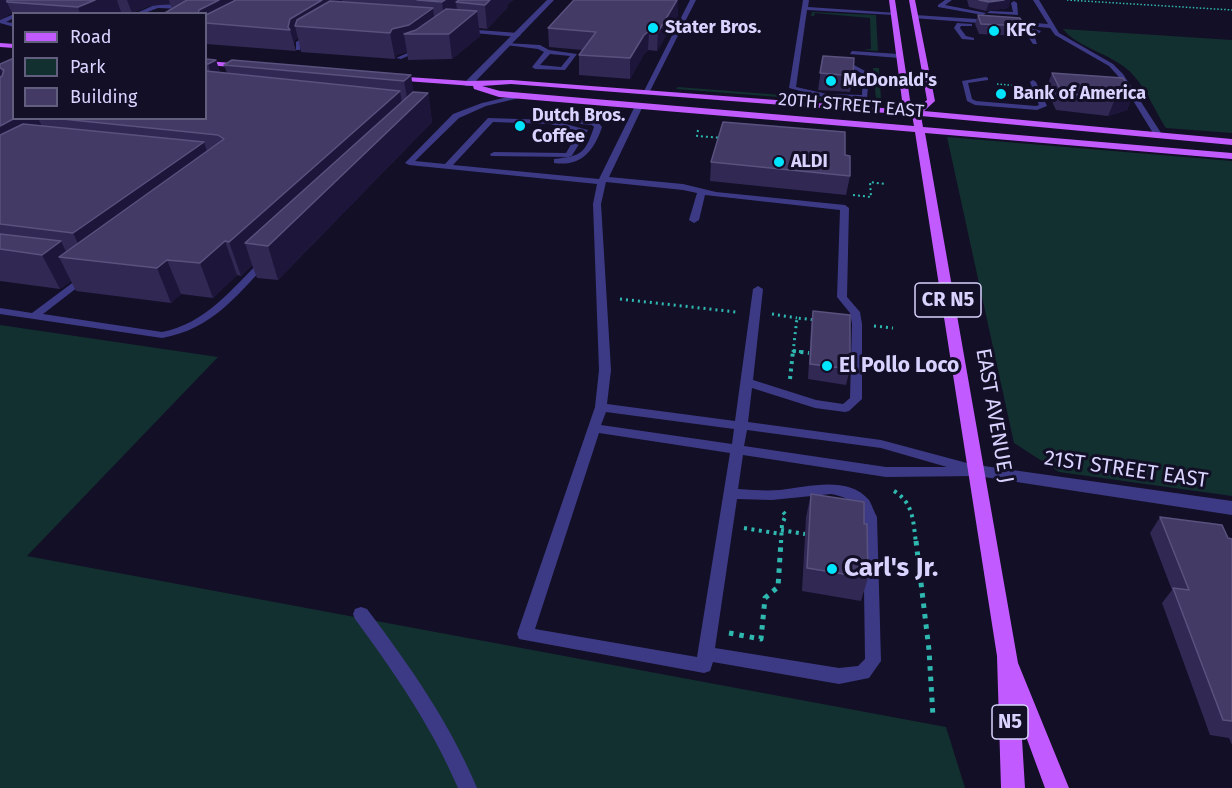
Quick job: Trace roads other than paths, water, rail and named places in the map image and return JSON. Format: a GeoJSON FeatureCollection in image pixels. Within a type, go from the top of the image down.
{"type":"FeatureCollection","features":[{"type":"Feature","properties":{"kind":"main road","name":"EAST AVENUE J"},"geometry":{"type":"LineString","coordinates":[[892,0],[906,100],[916,113],[919,128],[1007,656],[1012,788]]}},
{"type":"Feature","properties":{"kind":"main road"},"geometry":{"type":"LineString","coordinates":[[912,0],[924,54],[931,101],[916,113]]}},
{"type":"Feature","properties":{"kind":"main road"},"geometry":{"type":"LineString","coordinates":[[903,4],[914,14]]}},
{"type":"Feature","properties":{"kind":"main road"},"geometry":{"type":"LineString","coordinates":[[894,13],[907,21],[912,42],[924,54]]}},
{"type":"Feature","properties":{"kind":"main road"},"geometry":{"type":"LineString","coordinates":[[207,63],[250,67]]}},
{"type":"Feature","properties":{"kind":"main road","name":"20TH STREET EAST"},"geometry":{"type":"LineString","coordinates":[[384,78],[468,84],[511,82],[916,113],[1232,142]]}},
{"type":"Feature","properties":{"kind":"main road","name":"20TH STREET EAST"},"geometry":{"type":"LineString","coordinates":[[468,84],[499,94],[1232,156]]}},
{"type":"Feature","properties":{"kind":"main road"},"geometry":{"type":"LineString","coordinates":[[534,97],[556,94],[625,99],[646,93]]}},
{"type":"Feature","properties":{"kind":"main road","name":"EAST AVENUE J"},"geometry":{"type":"LineString","coordinates":[[1007,656],[1057,788]]}},
{"type":"Feature","properties":{"kind":"street"},"geometry":{"type":"LineString","coordinates":[[468,84],[551,0]]}},
{"type":"Feature","properties":{"kind":"street"},"geometry":{"type":"LineString","coordinates":[[177,12],[186,7],[195,6]]}},
{"type":"Feature","properties":{"kind":"street","name":"21ST STREET EAST"},"geometry":{"type":"LineString","coordinates":[[977,471],[1232,508]]}},
{"type":"Feature","properties":{"kind":"lane"},"geometry":{"type":"LineString","coordinates":[[646,93],[693,0]]}},
{"type":"Feature","properties":{"kind":"lane"},"geometry":{"type":"LineString","coordinates":[[806,0],[792,88],[827,96],[865,97],[866,73],[852,66]]}},
{"type":"Feature","properties":{"kind":"lane"},"geometry":{"type":"LineString","coordinates":[[949,0],[940,6],[986,13],[1016,14],[1014,3]]}},
{"type":"Feature","properties":{"kind":"lane"},"geometry":{"type":"LineString","coordinates":[[1036,0],[1057,34],[1111,64],[1121,75],[1159,136]]}},
{"type":"Feature","properties":{"kind":"lane"},"geometry":{"type":"LineString","coordinates":[[141,12],[157,6],[186,7]]}},
{"type":"Feature","properties":{"kind":"lane"},"geometry":{"type":"LineString","coordinates":[[805,8],[894,13]]}},
{"type":"Feature","properties":{"kind":"lane"},"geometry":{"type":"LineString","coordinates":[[914,14],[1049,23]]}},
{"type":"Feature","properties":{"kind":"lane"},"geometry":{"type":"LineString","coordinates":[[12,17],[1,22],[12,25]]}},
{"type":"Feature","properties":{"kind":"lane"},"geometry":{"type":"LineString","coordinates":[[972,39],[959,34],[956,25],[1034,29],[1039,33],[1032,38],[1035,43]]}},
{"type":"Feature","properties":{"kind":"lane"},"geometry":{"type":"LineString","coordinates":[[456,30],[518,35]]}},
{"type":"Feature","properties":{"kind":"lane"},"geometry":{"type":"LineString","coordinates":[[298,49],[298,43],[315,32]]}},
{"type":"Feature","properties":{"kind":"lane"},"geometry":{"type":"LineString","coordinates":[[508,44],[540,47],[548,52],[574,54],[563,69],[535,67],[548,52]]}},
{"type":"Feature","properties":{"kind":"lane"},"geometry":{"type":"LineString","coordinates":[[399,58],[416,53],[424,47]]}},
{"type":"Feature","properties":{"kind":"lane"},"geometry":{"type":"LineString","coordinates":[[852,53],[899,56]]}},
{"type":"Feature","properties":{"kind":"lane"},"geometry":{"type":"LineString","coordinates":[[986,79],[964,82],[969,100],[975,103],[1037,108],[1043,106],[1033,82]]}},
{"type":"Feature","properties":{"kind":"lane"},"geometry":{"type":"LineString","coordinates":[[521,96],[471,108],[456,116],[410,164],[682,187],[702,192],[845,208],[842,297],[855,312],[858,331],[856,399],[845,408],[815,404],[746,382]]}},
{"type":"Feature","properties":{"kind":"lane"},"geometry":{"type":"LineString","coordinates":[[639,106],[603,181],[597,204],[605,369],[601,407],[525,634],[704,666],[741,426],[758,289]]}},
{"type":"Feature","properties":{"kind":"lane"},"geometry":{"type":"LineString","coordinates":[[447,167],[491,120],[504,118],[576,126],[584,130],[568,155],[498,154],[576,162],[584,154],[598,127],[588,122],[550,122]]}},
{"type":"Feature","properties":{"kind":"lane"},"geometry":{"type":"LineString","coordinates":[[694,220],[702,192]]}},
{"type":"Feature","properties":{"kind":"lane"},"geometry":{"type":"LineString","coordinates":[[0,311],[162,334],[177,334],[203,321],[272,255]]}},
{"type":"Feature","properties":{"kind":"lane"},"geometry":{"type":"LineString","coordinates":[[34,315],[91,272],[80,270]]}},
{"type":"Feature","properties":{"kind":"lane"},"geometry":{"type":"LineString","coordinates":[[601,407],[881,444],[977,471]]}},
{"type":"Feature","properties":{"kind":"lane"},"geometry":{"type":"LineString","coordinates":[[595,428],[886,472],[977,471]]}},
{"type":"Feature","properties":{"kind":"lane"},"geometry":{"type":"LineString","coordinates":[[706,654],[838,676],[863,673],[873,661],[874,622],[868,510],[860,499],[836,490],[819,488],[771,495],[731,493]]}},
{"type":"Feature","properties":{"kind":"lane"},"geometry":{"type":"LineString","coordinates":[[361,614],[411,681],[451,747],[468,788]]}},
{"type":"Feature","properties":{"kind":"place","name":"Stater Bros."},"geometry":{"type":"Point","coordinates":[653,28]}},
{"type":"Feature","properties":{"kind":"place","name":"KFC"},"geometry":{"type":"Point","coordinates":[994,31]}},
{"type":"Feature","properties":{"kind":"place","name":"McDonald's"},"geometry":{"type":"Point","coordinates":[831,81]}},
{"type":"Feature","properties":{"kind":"place","name":"Bank of America"},"geometry":{"type":"Point","coordinates":[1001,94]}},
{"type":"Feature","properties":{"kind":"place","name":"Dutch Bros. Coffee"},"geometry":{"type":"Point","coordinates":[520,126]}},
{"type":"Feature","properties":{"kind":"place","name":"ALDI"},"geometry":{"type":"Point","coordinates":[779,162]}},
{"type":"Feature","properties":{"kind":"place","name":"El Pollo Loco"},"geometry":{"type":"Point","coordinates":[827,366]}},
{"type":"Feature","properties":{"kind":"place","name":"Carl's Jr."},"geometry":{"type":"Point","coordinates":[832,569]}}]}
